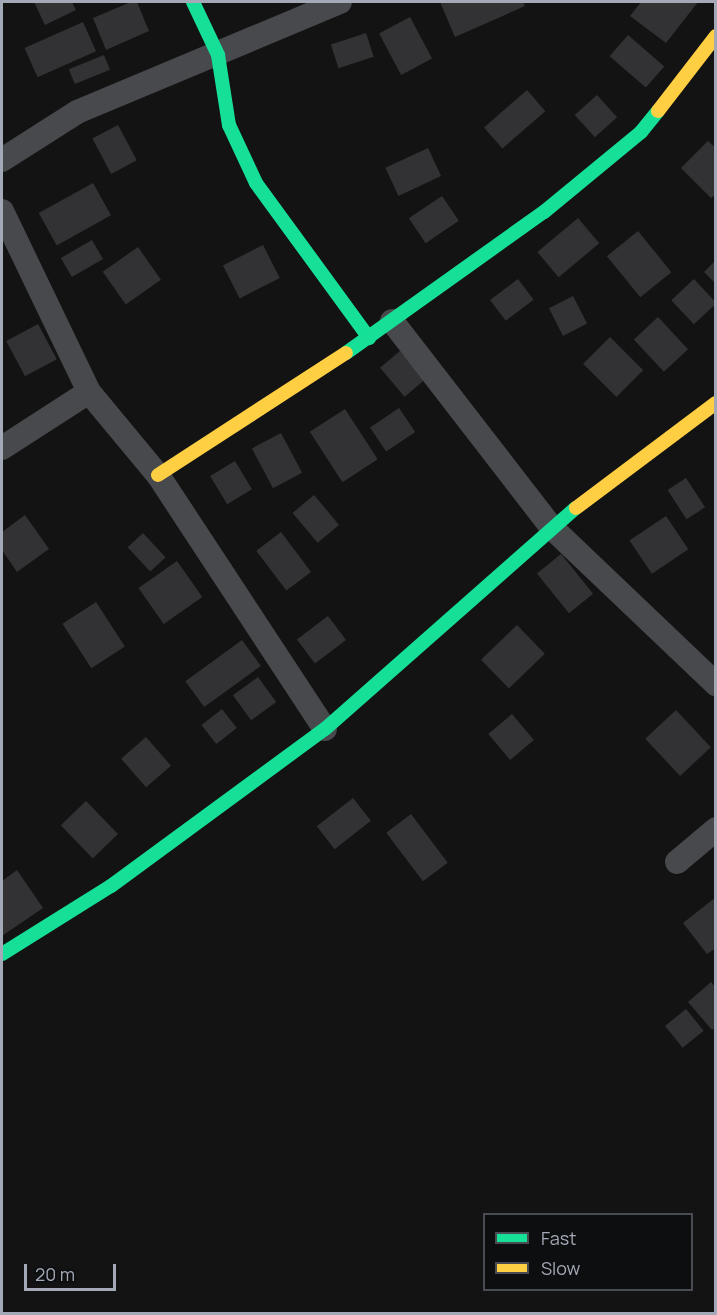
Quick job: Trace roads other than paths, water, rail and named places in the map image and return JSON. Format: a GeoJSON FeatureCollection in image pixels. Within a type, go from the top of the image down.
{"type":"FeatureCollection","features":[{"type":"Feature","properties":{"kind":"street"},"geometry":{"type":"LineString","coordinates":[[194,2],[218,55],[229,125],[256,183],[369,338]]}},
{"type":"Feature","properties":{"kind":"street"},"geometry":{"type":"LineString","coordinates":[[2,160],[77,112],[218,55],[340,2]]}},
{"type":"Feature","properties":{"kind":"street"},"geometry":{"type":"LineString","coordinates":[[158,475],[369,338],[544,212],[641,132],[716,36]]}},
{"type":"Feature","properties":{"kind":"street"},"geometry":{"type":"LineString","coordinates":[[2,211],[89,392],[158,475],[325,729]]}},
{"type":"Feature","properties":{"kind":"street"},"geometry":{"type":"LineString","coordinates":[[392,321],[551,526],[716,684]]}},
{"type":"Feature","properties":{"kind":"street"},"geometry":{"type":"LineString","coordinates":[[2,448],[89,392]]}},
{"type":"Feature","properties":{"kind":"street"},"geometry":{"type":"LineString","coordinates":[[2,954],[111,886],[325,729],[551,526],[716,403]]}},
{"type":"Feature","properties":{"kind":"street"},"geometry":{"type":"LineString","coordinates":[[677,862],[716,829]]}}]}
